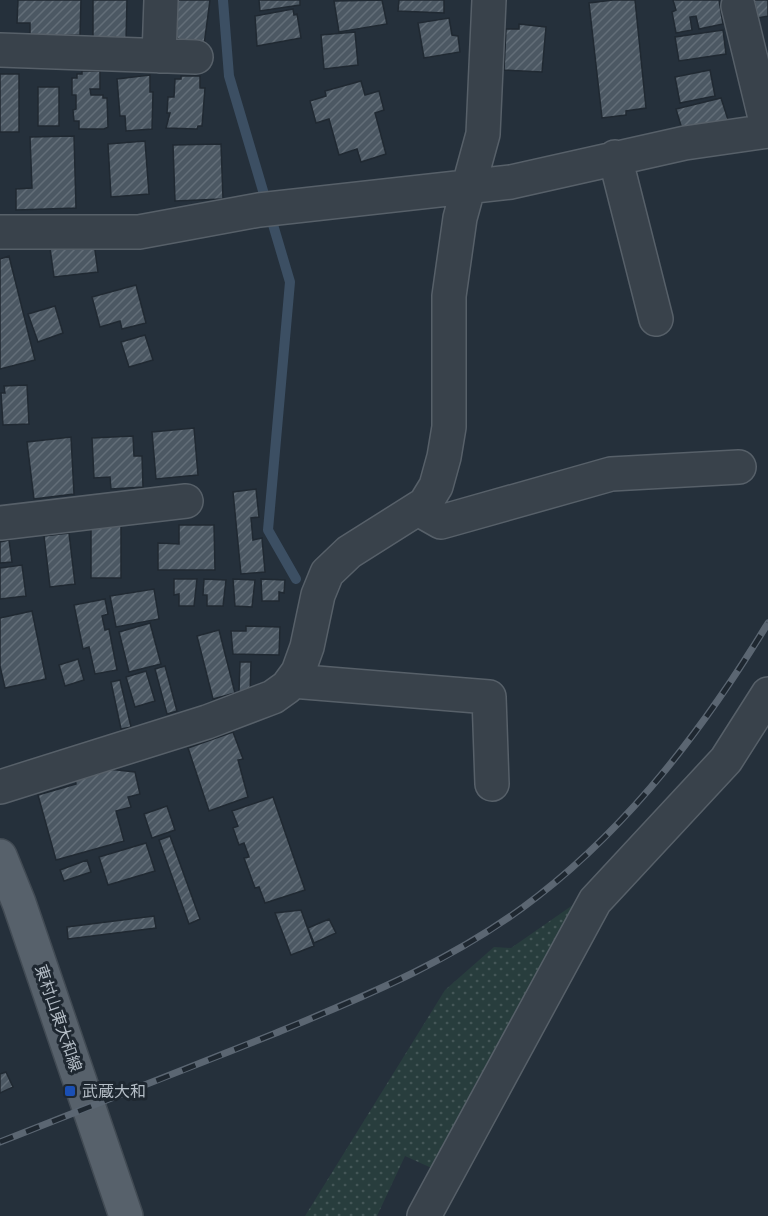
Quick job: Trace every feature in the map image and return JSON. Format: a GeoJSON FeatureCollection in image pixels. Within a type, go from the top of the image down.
{"type":"FeatureCollection","features":[{"type":"Feature","properties":{"kind":"main road","name":"東村山東大和線"},"geometry":{"type":"LineString","coordinates":[[0,856],[19,903],[126,1216]]}},
{"type":"Feature","properties":{"kind":"street"},"geometry":{"type":"LineString","coordinates":[[159,56],[161,0]]}},
{"type":"Feature","properties":{"kind":"street"},"geometry":{"type":"LineString","coordinates":[[2,780],[207,722],[273,697],[298,672],[307,647],[318,595],[327,573],[349,552],[425,504],[436,486],[444,457],[450,390],[449,296],[460,218],[483,134],[489,0]]}},
{"type":"Feature","properties":{"kind":"street"},"geometry":{"type":"LineString","coordinates":[[0,232],[139,232],[259,210],[511,182],[615,158],[768,130],[738,6]]}},
{"type":"Feature","properties":{"kind":"street"},"geometry":{"type":"LineString","coordinates":[[0,50],[196,57]]}},
{"type":"Feature","properties":{"kind":"street"},"geometry":{"type":"LineString","coordinates":[[615,158],[656,319]]}},
{"type":"Feature","properties":{"kind":"street"},"geometry":{"type":"LineString","coordinates":[[418,509],[441,522],[611,474],[739,467]]}},
{"type":"Feature","properties":{"kind":"street"},"geometry":{"type":"LineString","coordinates":[[0,523],[170,513]]}},
{"type":"Feature","properties":{"kind":"street"},"geometry":{"type":"LineString","coordinates":[[291,681],[489,696],[492,784]]}},
{"type":"Feature","properties":{"kind":"street"},"geometry":{"type":"LineString","coordinates":[[424,1216],[596,901],[726,760],[768,694]]}},
{"type":"Feature","properties":{"kind":"green space"},"geometry":{"type":"Polygon","coordinates":[[[580,900],[474,1086],[436,1170],[405,1156],[377,1216],[305,1216],[445,990],[494,947],[511,948],[580,900]]]}},
{"type":"Feature","properties":{"kind":"building"},"geometry":{"type":"Polygon","coordinates":[[[18,0],[81,0],[80,35],[30,37],[30,23],[17,23],[18,0]]]}},
{"type":"Feature","properties":{"kind":"building"},"geometry":{"type":"Polygon","coordinates":[[[93,0],[127,0],[126,41],[114,41],[115,37],[93,40],[93,0]]]}},
{"type":"Feature","properties":{"kind":"building"},"geometry":{"type":"Polygon","coordinates":[[[176,0],[210,0],[204,45],[182,43],[175,36],[176,0]]]}},
{"type":"Feature","properties":{"kind":"building"},"geometry":{"type":"Polygon","coordinates":[[[259,0],[300,0],[300,5],[260,11],[259,0]]]}},
{"type":"Feature","properties":{"kind":"building"},"geometry":{"type":"Polygon","coordinates":[[[382,0],[387,24],[339,32],[334,1],[382,0]]]}},
{"type":"Feature","properties":{"kind":"building"},"geometry":{"type":"Polygon","coordinates":[[[399,0],[444,0],[444,13],[398,11],[399,0]]]}},
{"type":"Feature","properties":{"kind":"building"},"geometry":{"type":"Polygon","coordinates":[[[635,0],[646,108],[626,111],[626,115],[602,118],[589,3],[635,0]]]}},
{"type":"Feature","properties":{"kind":"building"},"geometry":{"type":"Polygon","coordinates":[[[673,0],[719,0],[723,24],[699,29],[696,16],[690,17],[692,30],[676,33],[672,12],[676,10],[673,0]]]}},
{"type":"Feature","properties":{"kind":"building"},"geometry":{"type":"Polygon","coordinates":[[[754,0],[768,0],[768,16],[758,18],[754,0]]]}},
{"type":"Feature","properties":{"kind":"building"},"geometry":{"type":"Polygon","coordinates":[[[293,9],[294,15],[297,14],[301,38],[257,46],[255,16],[293,9]]]}},
{"type":"Feature","properties":{"kind":"building"},"geometry":{"type":"Polygon","coordinates":[[[449,18],[452,35],[458,36],[460,52],[424,58],[418,23],[449,18]]]}},
{"type":"Feature","properties":{"kind":"building"},"geometry":{"type":"Polygon","coordinates":[[[519,24],[546,27],[542,72],[504,70],[506,29],[519,29],[519,24]]]}},
{"type":"Feature","properties":{"kind":"building"},"geometry":{"type":"Polygon","coordinates":[[[723,30],[726,54],[679,61],[675,37],[723,30]]]}},
{"type":"Feature","properties":{"kind":"building"},"geometry":{"type":"Polygon","coordinates":[[[355,32],[358,65],[324,69],[321,35],[355,32]]]}},
{"type":"Feature","properties":{"kind":"building"},"geometry":{"type":"Polygon","coordinates":[[[710,70],[715,96],[680,103],[675,77],[710,70]]]}},
{"type":"Feature","properties":{"kind":"building"},"geometry":{"type":"Polygon","coordinates":[[[82,71],[100,71],[100,89],[90,89],[91,95],[103,95],[103,98],[107,98],[108,127],[104,129],[79,129],[79,121],[74,121],[73,110],[76,109],[76,95],[72,95],[72,78],[77,78],[77,74],[82,74],[82,71]]]}},
{"type":"Feature","properties":{"kind":"building"},"geometry":{"type":"Polygon","coordinates":[[[0,74],[19,74],[19,132],[0,132],[0,74]]]}},
{"type":"Feature","properties":{"kind":"building"},"geometry":{"type":"Polygon","coordinates":[[[150,75],[150,92],[153,92],[152,129],[126,131],[125,116],[120,116],[117,79],[150,75]]]}},
{"type":"Feature","properties":{"kind":"building"},"geometry":{"type":"Polygon","coordinates":[[[181,76],[200,76],[200,88],[205,88],[202,126],[198,126],[197,129],[166,128],[170,113],[167,113],[168,97],[174,97],[175,79],[181,79],[181,76]]]}},
{"type":"Feature","properties":{"kind":"building"},"geometry":{"type":"Polygon","coordinates":[[[361,81],[365,95],[379,91],[384,110],[375,113],[386,154],[361,162],[357,149],[339,155],[329,119],[316,123],[310,101],[326,96],[325,91],[361,81]]]}},
{"type":"Feature","properties":{"kind":"building"},"geometry":{"type":"Polygon","coordinates":[[[38,87],[59,87],[59,126],[38,126],[38,87]]]}},
{"type":"Feature","properties":{"kind":"building"},"geometry":{"type":"Polygon","coordinates":[[[721,98],[730,126],[682,129],[676,109],[721,98]]]}},
{"type":"Feature","properties":{"kind":"building"},"geometry":{"type":"Polygon","coordinates":[[[74,136],[76,208],[16,210],[16,189],[32,188],[30,137],[74,136]]]}},
{"type":"Feature","properties":{"kind":"building"},"geometry":{"type":"Polygon","coordinates":[[[145,141],[149,194],[111,197],[108,144],[145,141]]]}},
{"type":"Feature","properties":{"kind":"building"},"geometry":{"type":"Polygon","coordinates":[[[221,144],[223,199],[175,201],[173,145],[221,144]]]}},
{"type":"Feature","properties":{"kind":"building"},"geometry":{"type":"Polygon","coordinates":[[[94,243],[98,272],[54,277],[50,248],[94,243]]]}},
{"type":"Feature","properties":{"kind":"building"},"geometry":{"type":"Polygon","coordinates":[[[9,256],[35,360],[0,369],[0,259],[9,256]]]}},
{"type":"Feature","properties":{"kind":"building"},"geometry":{"type":"Polygon","coordinates":[[[136,285],[146,323],[122,329],[120,321],[100,327],[92,297],[136,285]]]}},
{"type":"Feature","properties":{"kind":"building"},"geometry":{"type":"Polygon","coordinates":[[[55,306],[63,333],[38,342],[28,314],[55,306]]]}},
{"type":"Feature","properties":{"kind":"building"},"geometry":{"type":"Polygon","coordinates":[[[145,335],[153,360],[129,367],[121,342],[145,335]]]}},
{"type":"Feature","properties":{"kind":"building"},"geometry":{"type":"Polygon","coordinates":[[[27,385],[29,424],[3,425],[1,393],[5,393],[4,386],[27,385]]]}},
{"type":"Feature","properties":{"kind":"building"},"geometry":{"type":"Polygon","coordinates":[[[194,428],[198,475],[156,479],[152,432],[194,428]]]}},
{"type":"Feature","properties":{"kind":"building"},"geometry":{"type":"Polygon","coordinates":[[[133,436],[134,456],[142,456],[143,487],[111,489],[110,477],[94,478],[92,438],[133,436]]]}},
{"type":"Feature","properties":{"kind":"building"},"geometry":{"type":"Polygon","coordinates":[[[71,437],[74,494],[34,499],[27,442],[71,437]]]}},
{"type":"Feature","properties":{"kind":"building"},"geometry":{"type":"Polygon","coordinates":[[[256,489],[259,517],[251,518],[253,540],[262,538],[265,572],[241,574],[233,492],[256,489]]]}},
{"type":"Feature","properties":{"kind":"building"},"geometry":{"type":"Polygon","coordinates":[[[121,525],[121,578],[91,578],[91,526],[121,525]]]}},
{"type":"Feature","properties":{"kind":"building"},"geometry":{"type":"Polygon","coordinates":[[[179,525],[214,525],[215,570],[158,570],[158,543],[179,544],[179,525]]]}},
{"type":"Feature","properties":{"kind":"building"},"geometry":{"type":"Polygon","coordinates":[[[69,533],[75,584],[50,587],[44,536],[69,533]]]}},
{"type":"Feature","properties":{"kind":"building"},"geometry":{"type":"Polygon","coordinates":[[[9,540],[12,562],[0,563],[0,542],[9,540]]]}},
{"type":"Feature","properties":{"kind":"building"},"geometry":{"type":"Polygon","coordinates":[[[22,565],[26,596],[0,599],[0,568],[22,565]]]}},
{"type":"Feature","properties":{"kind":"building"},"geometry":{"type":"Polygon","coordinates":[[[174,579],[197,579],[194,606],[179,606],[179,594],[174,595],[174,579]]]}},
{"type":"Feature","properties":{"kind":"building"},"geometry":{"type":"Polygon","coordinates":[[[204,579],[226,580],[223,606],[207,606],[207,595],[203,595],[204,579]]]}},
{"type":"Feature","properties":{"kind":"building"},"geometry":{"type":"Polygon","coordinates":[[[233,579],[255,580],[252,607],[235,606],[233,579]]]}},
{"type":"Feature","properties":{"kind":"building"},"geometry":{"type":"Polygon","coordinates":[[[261,579],[285,580],[284,593],[279,592],[279,601],[262,601],[261,579]]]}},
{"type":"Feature","properties":{"kind":"building"},"geometry":{"type":"Polygon","coordinates":[[[154,589],[159,619],[116,627],[110,596],[154,589]]]}},
{"type":"Feature","properties":{"kind":"building"},"geometry":{"type":"Polygon","coordinates":[[[105,599],[108,614],[102,616],[105,630],[109,629],[117,670],[95,674],[89,647],[83,649],[74,605],[105,599]]]}},
{"type":"Feature","properties":{"kind":"building"},"geometry":{"type":"Polygon","coordinates":[[[32,611],[46,679],[5,688],[0,666],[0,618],[32,611]]]}},
{"type":"Feature","properties":{"kind":"building"},"geometry":{"type":"Polygon","coordinates":[[[150,623],[161,664],[129,672],[119,632],[150,623]]]}},
{"type":"Feature","properties":{"kind":"building"},"geometry":{"type":"Polygon","coordinates":[[[246,626],[280,627],[279,655],[233,654],[231,631],[246,631],[246,626]]]}},
{"type":"Feature","properties":{"kind":"building"},"geometry":{"type":"Polygon","coordinates":[[[219,630],[235,693],[213,699],[197,636],[219,630]]]}},
{"type":"Feature","properties":{"kind":"building"},"geometry":{"type":"Polygon","coordinates":[[[78,659],[84,680],[65,686],[59,665],[78,659]]]}},
{"type":"Feature","properties":{"kind":"building"},"geometry":{"type":"Polygon","coordinates":[[[240,662],[251,662],[250,693],[239,692],[240,662]]]}},
{"type":"Feature","properties":{"kind":"building"},"geometry":{"type":"Polygon","coordinates":[[[165,666],[177,711],[167,714],[155,669],[165,666]]]}},
{"type":"Feature","properties":{"kind":"building"},"geometry":{"type":"Polygon","coordinates":[[[146,671],[155,701],[135,707],[126,677],[146,671]]]}},
{"type":"Feature","properties":{"kind":"building"},"geometry":{"type":"Polygon","coordinates":[[[120,680],[131,727],[121,729],[111,682],[120,680]]]}},
{"type":"Feature","properties":{"kind":"building"},"geometry":{"type":"Polygon","coordinates":[[[233,732],[243,759],[238,760],[248,797],[209,811],[188,748],[233,732]]]}},
{"type":"Feature","properties":{"kind":"building"},"geometry":{"type":"Polygon","coordinates":[[[108,769],[135,772],[140,794],[128,797],[131,807],[116,811],[124,841],[56,860],[38,795],[76,784],[75,779],[108,769]]]}},
{"type":"Feature","properties":{"kind":"building"},"geometry":{"type":"Polygon","coordinates":[[[273,797],[305,890],[265,903],[259,887],[255,888],[244,858],[249,857],[244,843],[239,845],[233,828],[238,826],[232,811],[273,797]]]}},
{"type":"Feature","properties":{"kind":"building"},"geometry":{"type":"Polygon","coordinates":[[[167,806],[175,830],[152,838],[144,814],[167,806]]]}},
{"type":"Feature","properties":{"kind":"building"},"geometry":{"type":"Polygon","coordinates":[[[170,836],[200,919],[189,924],[159,840],[170,836]]]}},
{"type":"Feature","properties":{"kind":"building"},"geometry":{"type":"Polygon","coordinates":[[[146,843],[155,871],[108,885],[99,857],[146,843]]]}},
{"type":"Feature","properties":{"kind":"building"},"geometry":{"type":"Polygon","coordinates":[[[87,860],[91,872],[64,881],[60,870],[87,860]]]}},
{"type":"Feature","properties":{"kind":"building"},"geometry":{"type":"Polygon","coordinates":[[[301,910],[314,946],[291,955],[275,913],[301,910]]]}},
{"type":"Feature","properties":{"kind":"building"},"geometry":{"type":"Polygon","coordinates":[[[154,916],[156,928],[68,939],[67,927],[154,916]]]}},
{"type":"Feature","properties":{"kind":"building"},"geometry":{"type":"Polygon","coordinates":[[[329,919],[336,933],[314,943],[308,928],[329,919]]]}},
{"type":"Feature","properties":{"kind":"building"},"geometry":{"type":"Polygon","coordinates":[[[6,1072],[13,1087],[0,1093],[0,1074],[6,1072]]]}},
{"type":"Feature","properties":{"kind":"waterway"},"geometry":{"type":"LineString","coordinates":[[223,0],[229,76],[290,282],[268,530],[296,579]]}},
{"type":"Feature","properties":{"kind":"railway"},"geometry":{"type":"LineString","coordinates":[[0,1142],[345,1004],[445,957],[508,918],[573,867],[636,804],[693,735],[768,623]]}},
{"type":"Feature","properties":{"kind":"place","name":"武蔵大和"},"geometry":{"type":"Point","coordinates":[70,1091]}}]}
